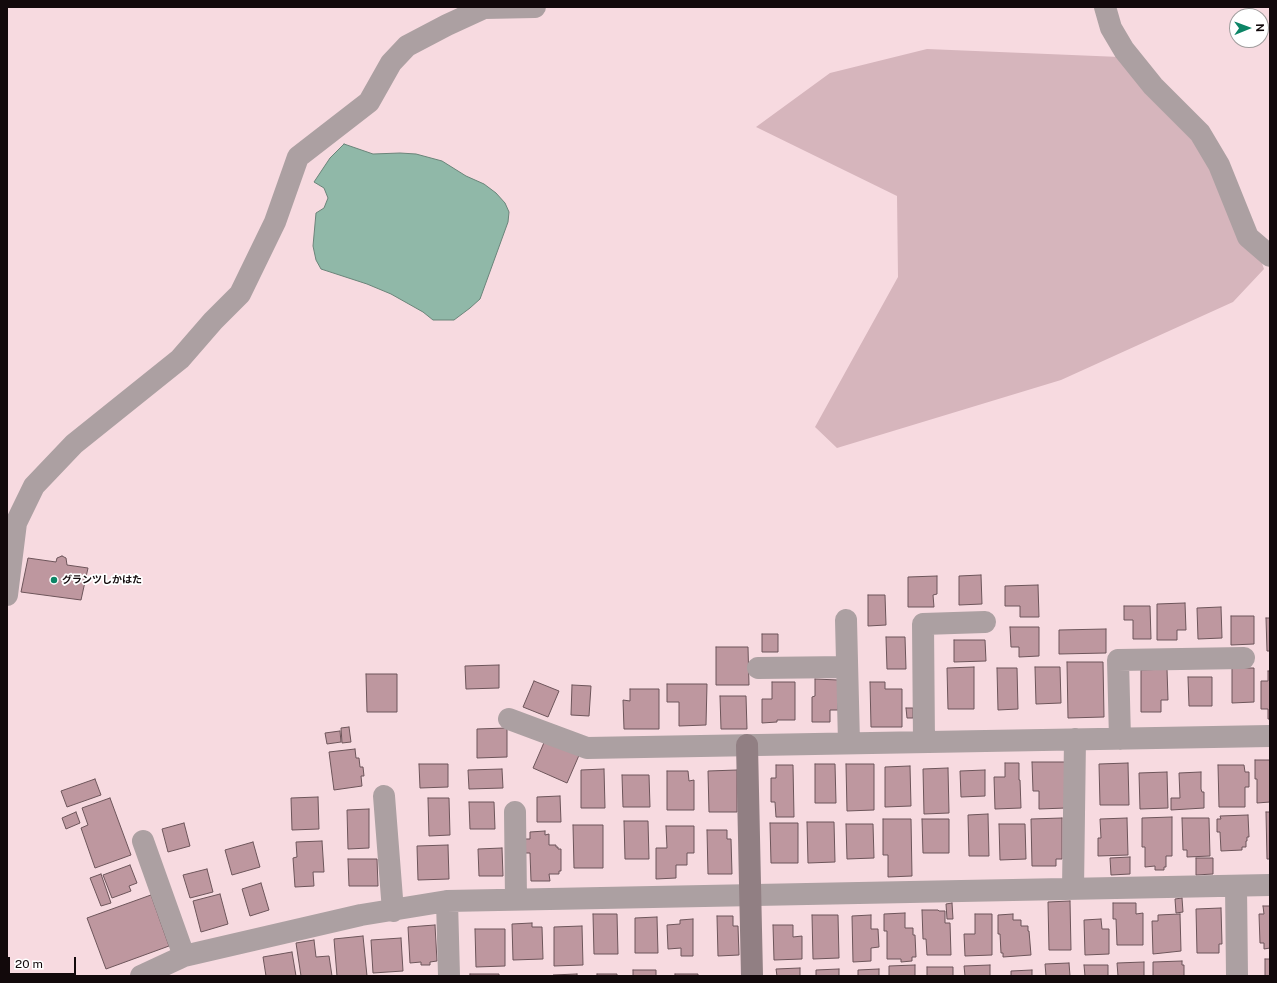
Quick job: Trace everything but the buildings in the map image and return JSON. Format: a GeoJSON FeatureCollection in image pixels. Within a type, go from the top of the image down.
{"type":"FeatureCollection","features":[{"type":"Feature","properties":{"kind":"street"},"geometry":{"type":"LineString","coordinates":[[7,595],[16,523],[34,486],[74,444],[180,359],[240,294],[275,222],[298,157],[369,102],[391,63],[407,46],[484,8],[535,7]]}},
{"type":"Feature","properties":{"kind":"street"},"geometry":{"type":"LineString","coordinates":[[1105,7],[1111,28],[1124,50],[1152,86],[1200,133],[1219,165],[1248,237],[1270,256]]}},
{"type":"Feature","properties":{"kind":"street"},"geometry":{"type":"LineString","coordinates":[[846,620],[849,743]]}},
{"type":"Feature","properties":{"kind":"street"},"geometry":{"type":"LineString","coordinates":[[924,742],[923,624],[985,622]]}},
{"type":"Feature","properties":{"kind":"street"},"geometry":{"type":"LineString","coordinates":[[1120,739],[1118,660],[1244,658]]}},
{"type":"Feature","properties":{"kind":"street"},"geometry":{"type":"LineString","coordinates":[[758,668],[848,667]]}},
{"type":"Feature","properties":{"kind":"street"},"geometry":{"type":"LineString","coordinates":[[510,719],[587,748],[1270,736]]}},
{"type":"Feature","properties":{"kind":"street"},"geometry":{"type":"LineString","coordinates":[[1073,889],[1075,739]]}},
{"type":"Feature","properties":{"kind":"street"},"geometry":{"type":"LineString","coordinates":[[747,745],[752,976]]}},
{"type":"Feature","properties":{"kind":"street"},"geometry":{"type":"LineString","coordinates":[[384,796],[393,911]]}},
{"type":"Feature","properties":{"kind":"street"},"geometry":{"type":"LineString","coordinates":[[515,812],[516,899]]}},
{"type":"Feature","properties":{"kind":"street"},"geometry":{"type":"LineString","coordinates":[[143,841],[184,956]]}},
{"type":"Feature","properties":{"kind":"street"},"geometry":{"type":"LineString","coordinates":[[141,976],[184,956],[353,917],[447,901],[1270,885]]}},
{"type":"Feature","properties":{"kind":"street"},"geometry":{"type":"LineString","coordinates":[[1236,886],[1237,976]]}},
{"type":"Feature","properties":{"kind":"street"},"geometry":{"type":"LineString","coordinates":[[447,901],[449,976]]}},
{"type":"Feature","properties":{"kind":"shaded area"},"geometry":{"type":"Polygon","coordinates":[[[927,49],[1120,57],[1230,173],[1264,269],[1233,302],[1061,380],[837,448],[815,427],[898,277],[897,196],[756,127],[830,73],[927,49]]]}},
{"type":"Feature","properties":{"kind":"shaded area"},"geometry":{"type":"Polygon","coordinates":[[[344,144],[373,154],[416,154],[442,161],[466,176],[484,184],[496,193],[505,203],[509,212],[508,222],[480,299],[454,320],[433,320],[423,312],[391,294],[367,284],[321,269],[316,260],[313,246],[316,213],[324,208],[328,198],[324,188],[314,182],[330,158],[344,144]]]}},
{"type":"Feature","properties":{"kind":"place","name":"グランツしかはた"},"geometry":{"type":"Point","coordinates":[54,580]}}]}
